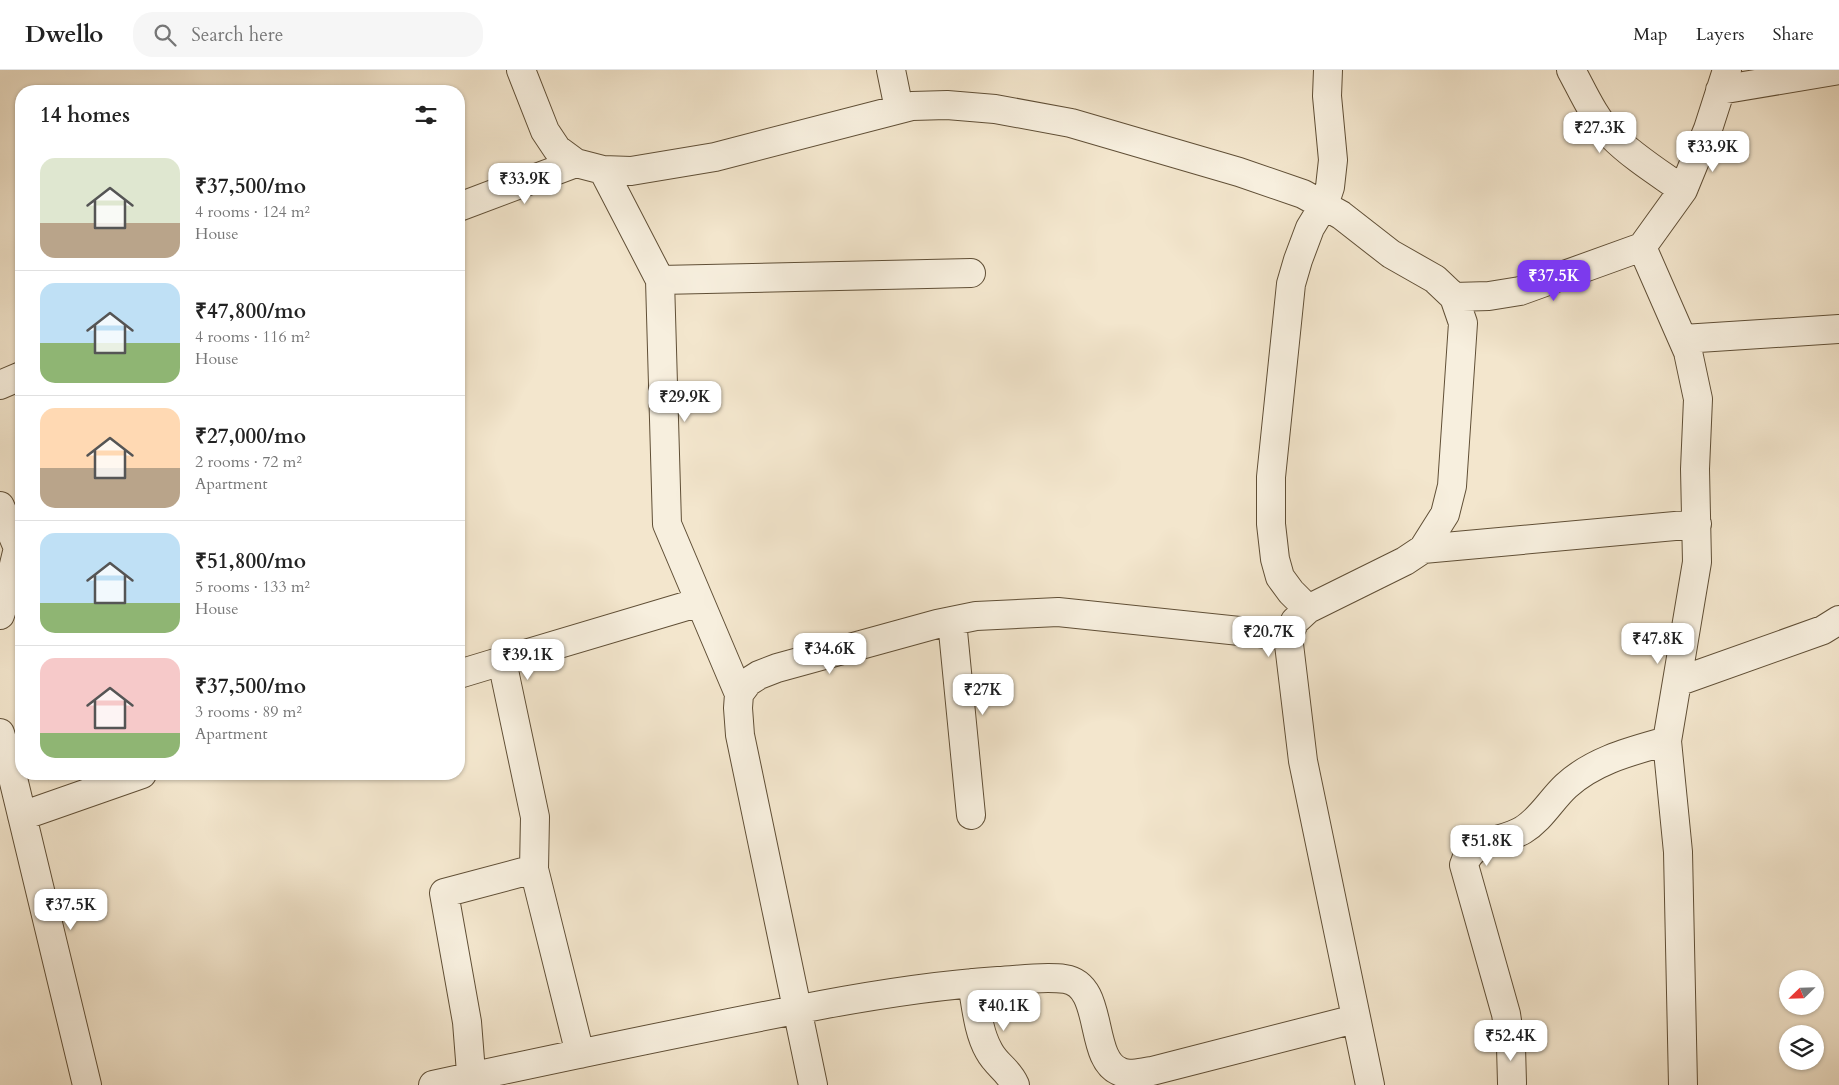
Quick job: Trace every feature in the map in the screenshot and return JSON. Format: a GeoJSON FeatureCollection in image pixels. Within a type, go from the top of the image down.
{"type":"FeatureCollection","features":[{"type":"Feature","properties":{"kind":"street"},"geometry":{"type":"LineString","coordinates":[[521,70],[544,131],[557,149],[576,163],[603,170],[631,171],[716,157],[899,109],[921,106],[966,106],[995,109],[1071,123],[1238,172],[1304,194],[1341,215],[1391,254],[1435,279],[1454,297],[1462,323],[1452,486],[1445,514],[1423,549],[1405,561],[1308,609],[1295,621],[1288,636],[1303,761],[1355,1020],[1370,1085]]}},
{"type":"Feature","properties":{"kind":"street"},"geometry":{"type":"LineString","coordinates":[[890,70],[899,109]]}},
{"type":"Feature","properties":{"kind":"street"},"geometry":{"type":"LineString","coordinates":[[1308,609],[1290,592],[1280,577],[1271,524],[1271,477],[1291,284],[1310,228],[1324,205],[1330,187],[1333,160],[1327,96],[1328,70]]}},
{"type":"Feature","properties":{"kind":"street"},"geometry":{"type":"LineString","coordinates":[[1571,70],[1592,109],[1611,135],[1683,190]]}},
{"type":"Feature","properties":{"kind":"street"},"geometry":{"type":"LineString","coordinates":[[1454,297],[1489,296],[1520,291],[1642,247],[1683,190],[1708,129],[1723,80],[1839,70]]}},
{"type":"Feature","properties":{"kind":"street"},"geometry":{"type":"LineString","coordinates":[[465,205],[576,163]]}},
{"type":"Feature","properties":{"kind":"street"},"geometry":{"type":"LineString","coordinates":[[603,170],[660,280],[667,524],[739,694],[740,735],[813,1085]]}},
{"type":"Feature","properties":{"kind":"street"},"geometry":{"type":"LineString","coordinates":[[1642,247],[1688,352],[1698,399],[1695,469],[1697,562],[1667,741],[1678,852],[1683,1085]]}},
{"type":"Feature","properties":{"kind":"street"},"geometry":{"type":"LineString","coordinates":[[660,280],[971,273]]}},
{"type":"Feature","properties":{"kind":"street"},"geometry":{"type":"LineString","coordinates":[[1683,339],[1839,329]]}},
{"type":"Feature","properties":{"kind":"street"},"geometry":{"type":"LineString","coordinates":[[0,385],[15,379]]}},
{"type":"Feature","properties":{"kind":"street"},"geometry":{"type":"LineString","coordinates":[[0,506],[15,541]]}},
{"type":"Feature","properties":{"kind":"street"},"geometry":{"type":"LineString","coordinates":[[1423,549],[1697,524]]}},
{"type":"Feature","properties":{"kind":"street"},"geometry":{"type":"LineString","coordinates":[[0,615],[15,561]]}},
{"type":"Feature","properties":{"kind":"street"},"geometry":{"type":"LineString","coordinates":[[465,672],[700,602]]}},
{"type":"Feature","properties":{"kind":"street"},"geometry":{"type":"LineString","coordinates":[[739,694],[748,682],[778,668],[976,616],[1058,612],[1288,636]]}},
{"type":"Feature","properties":{"kind":"street"},"geometry":{"type":"LineString","coordinates":[[1677,682],[1823,630],[1839,620]]}},
{"type":"Feature","properties":{"kind":"street"},"geometry":{"type":"LineString","coordinates":[[952,621],[971,815]]}},
{"type":"Feature","properties":{"kind":"street"},"geometry":{"type":"LineString","coordinates":[[502,661],[535,817],[534,869],[580,1054]]}},
{"type":"Feature","properties":{"kind":"street"},"geometry":{"type":"LineString","coordinates":[[0,733],[15,766]]}},
{"type":"Feature","properties":{"kind":"street"},"geometry":{"type":"LineString","coordinates":[[1511,1084],[1510,1047],[1506,1014],[1464,865],[1467,855],[1474,847],[1508,838],[1535,822],[1568,785],[1589,770],[1618,755],[1667,741]]}},
{"type":"Feature","properties":{"kind":"street"},"geometry":{"type":"LineString","coordinates":[[18,780],[22,816],[87,1085]]}},
{"type":"Feature","properties":{"kind":"street"},"geometry":{"type":"LineString","coordinates":[[22,816],[125,780]]}},
{"type":"Feature","properties":{"kind":"street"},"geometry":{"type":"LineString","coordinates":[[472,1081],[467,1022],[444,893],[534,869]]}},
{"type":"Feature","properties":{"kind":"street"},"geometry":{"type":"LineString","coordinates":[[433,1085],[472,1081],[580,1054],[796,1010],[904,990],[972,983],[1050,979],[1074,982],[1082,987],[1090,1002],[1106,1057],[1114,1068],[1122,1073],[1134,1074],[1152,1071],[1355,1020]]}},
{"type":"Feature","properties":{"kind":"street"},"geometry":{"type":"LineString","coordinates":[[972,983],[982,1036],[996,1062],[1008,1071],[1015,1085]]}}]}
